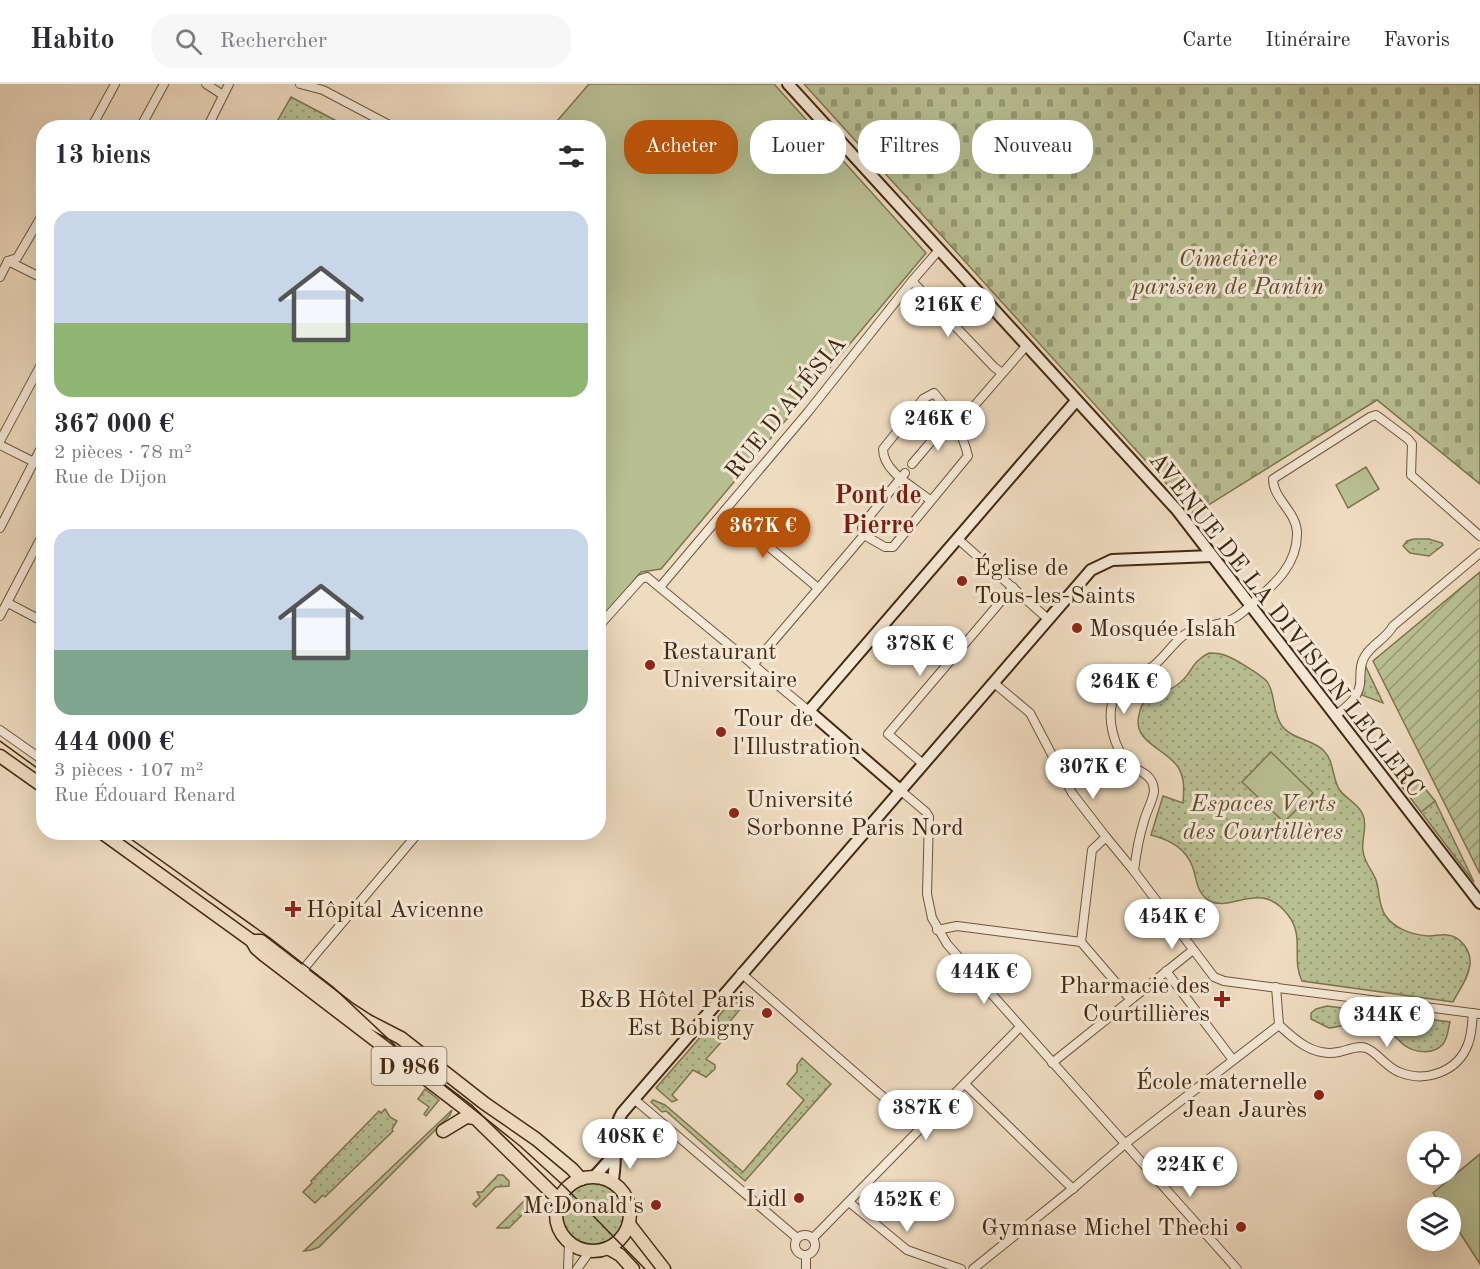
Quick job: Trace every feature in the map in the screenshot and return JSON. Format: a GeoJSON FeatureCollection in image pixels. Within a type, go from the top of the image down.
{"type":"FeatureCollection","features":[{"type":"Feature","properties":{"kind":"main road"},"geometry":{"type":"LineString","coordinates":[[0,756],[36,781]]}},
{"type":"Feature","properties":{"kind":"main road","name":"D 986"},"geometry":{"type":"LineString","coordinates":[[112,840],[252,941],[261,941],[305,980],[475,1118],[558,1199]]}},
{"type":"Feature","properties":{"kind":"main road","name":"D 986"},"geometry":{"type":"LineString","coordinates":[[305,980],[368,1021],[401,1038],[484,1103],[536,1139],[581,1179]]}},
{"type":"Feature","properties":{"kind":"main road"},"geometry":{"type":"LineString","coordinates":[[454,1101],[456,1107],[454,1114],[443,1131],[466,1117],[475,1118]]}},
{"type":"Feature","properties":{"kind":"main road"},"geometry":{"type":"LineString","coordinates":[[594,1177],[612,1183],[626,1199],[630,1210],[629,1224],[621,1238],[608,1248],[581,1250],[569,1243],[561,1233],[555,1213],[558,1199],[568,1186],[581,1179],[594,1177]]}},
{"type":"Feature","properties":{"kind":"main road"},"geometry":{"type":"LineString","coordinates":[[629,1224],[664,1269]]}},
{"type":"Feature","properties":{"kind":"main road"},"geometry":{"type":"LineString","coordinates":[[608,1248],[620,1255],[633,1269]]}},
{"type":"Feature","properties":{"kind":"street"},"geometry":{"type":"LineString","coordinates":[[95,120],[115,84]]}},
{"type":"Feature","properties":{"kind":"street"},"geometry":{"type":"LineString","coordinates":[[144,120],[164,84]]}},
{"type":"Feature","properties":{"kind":"street"},"geometry":{"type":"LineString","coordinates":[[206,84],[224,95]]}},
{"type":"Feature","properties":{"kind":"street"},"geometry":{"type":"LineString","coordinates":[[211,120],[229,84]]}},
{"type":"Feature","properties":{"kind":"street"},"geometry":{"type":"LineString","coordinates":[[300,84],[332,94],[380,120]]}},
{"type":"Feature","properties":{"kind":"street","name":"AVENUE DE LA DIVISION LECLERC"},"geometry":{"type":"LineString","coordinates":[[788,84],[1177,510],[1480,903]]}},
{"type":"Feature","properties":{"kind":"street"},"geometry":{"type":"LineString","coordinates":[[0,276],[8,261],[17,258],[36,226]]}},
{"type":"Feature","properties":{"kind":"street","name":"RUE D'ALÉSIA"},"geometry":{"type":"LineString","coordinates":[[660,587],[808,412],[939,250]]}},
{"type":"Feature","properties":{"kind":"street"},"geometry":{"type":"LineString","coordinates":[[8,261],[36,275]]}},
{"type":"Feature","properties":{"kind":"street"},"geometry":{"type":"LineString","coordinates":[[912,281],[994,368],[1002,373]]}},
{"type":"Feature","properties":{"kind":"street"},"geometry":{"type":"LineString","coordinates":[[912,464],[945,425],[962,420],[1027,345]]}},
{"type":"Feature","properties":{"kind":"street"},"geometry":{"type":"LineString","coordinates":[[36,374],[0,443],[36,463]]}},
{"type":"Feature","properties":{"kind":"street"},"geometry":{"type":"LineString","coordinates":[[903,475],[863,524],[864,535],[885,547],[893,547],[968,456],[950,414],[934,393],[923,399],[883,449],[887,466],[903,475],[930,500]]}},
{"type":"Feature","properties":{"kind":"street"},"geometry":{"type":"LineString","coordinates":[[809,711],[1076,401]]}},
{"type":"Feature","properties":{"kind":"street"},"geometry":{"type":"LineString","coordinates":[[1134,871],[1143,823],[1154,792],[1153,782],[1120,754],[1112,730],[1111,711],[1115,694],[1128,680],[1153,666],[1185,634],[1201,626],[1236,618],[1279,579],[1290,564],[1296,549],[1297,530],[1289,512],[1273,488],[1272,479],[1370,417],[1376,416],[1412,444],[1411,475],[1480,536]]}},
{"type":"Feature","properties":{"kind":"street"},"geometry":{"type":"LineString","coordinates":[[0,528],[36,457]]}},
{"type":"Feature","properties":{"kind":"street"},"geometry":{"type":"LineString","coordinates":[[725,510],[818,588]]}},
{"type":"Feature","properties":{"kind":"street"},"geometry":{"type":"LineString","coordinates":[[753,664],[864,535]]}},
{"type":"Feature","properties":{"kind":"street"},"geometry":{"type":"LineString","coordinates":[[958,539],[1048,619]]}},
{"type":"Feature","properties":{"kind":"street"},"geometry":{"type":"LineString","coordinates":[[0,616],[36,548]]}},
{"type":"Feature","properties":{"kind":"street"},"geometry":{"type":"LineString","coordinates":[[1335,716],[1356,696],[1360,684],[1361,666],[1368,652],[1389,635],[1393,626],[1480,553]]}},
{"type":"Feature","properties":{"kind":"street"},"geometry":{"type":"LineString","coordinates":[[612,1183],[615,1173],[614,1156],[618,1120],[633,1099],[1090,570],[1112,560],[1212,556]]}},
{"type":"Feature","properties":{"kind":"street"},"geometry":{"type":"LineString","coordinates":[[606,618],[641,579],[648,577],[926,812],[929,817],[927,894],[929,909],[937,930],[1020,1027],[1237,1269]]}},
{"type":"Feature","properties":{"kind":"street"},"geometry":{"type":"LineString","coordinates":[[922,763],[888,734],[1013,587]]}},
{"type":"Feature","properties":{"kind":"street"},"geometry":{"type":"LineString","coordinates":[[8,603],[36,618]]}},
{"type":"Feature","properties":{"kind":"street"},"geometry":{"type":"LineString","coordinates":[[994,683],[1030,713],[1072,793],[1214,977],[1224,981],[1276,987],[1476,1013],[1468,1046],[1460,1059],[1446,1070],[1423,1077],[1400,1073],[1389,1067],[1370,1049],[1363,1047],[1339,1052],[1314,1050],[1301,1044],[1280,1025],[1276,987]]}},
{"type":"Feature","properties":{"kind":"street"},"geometry":{"type":"LineString","coordinates":[[0,730],[36,755]]}},
{"type":"Feature","properties":{"kind":"street"},"geometry":{"type":"LineString","coordinates":[[1081,942],[1092,850],[1106,837]]}},
{"type":"Feature","properties":{"kind":"street"},"geometry":{"type":"LineString","coordinates":[[305,980],[306,966],[412,840]]}},
{"type":"Feature","properties":{"kind":"street"},"geometry":{"type":"LineString","coordinates":[[937,930],[957,926],[1081,942],[1130,999]]}},
{"type":"Feature","properties":{"kind":"street"},"geometry":{"type":"LineString","coordinates":[[1052,1063],[1193,950]]}},
{"type":"Feature","properties":{"kind":"street"},"geometry":{"type":"LineString","coordinates":[[1166,971],[1233,1060]]}},
{"type":"Feature","properties":{"kind":"street"},"geometry":{"type":"LineString","coordinates":[[741,973],[920,1129]]}},
{"type":"Feature","properties":{"kind":"street"},"geometry":{"type":"LineString","coordinates":[[703,1017],[717,1029]]}},
{"type":"Feature","properties":{"kind":"street"},"geometry":{"type":"LineString","coordinates":[[973,1269],[1073,1189],[1126,1143],[1280,1025]]}},
{"type":"Feature","properties":{"kind":"street"},"geometry":{"type":"LineString","coordinates":[[813,1238],[1020,1027]]}},
{"type":"Feature","properties":{"kind":"street"},"geometry":{"type":"LineString","coordinates":[[965,1084],[1073,1189]]}},
{"type":"Feature","properties":{"kind":"street"},"geometry":{"type":"LineString","coordinates":[[633,1099],[797,1238]]}},
{"type":"Feature","properties":{"kind":"street"},"geometry":{"type":"LineString","coordinates":[[594,1177],[614,1156]]}},
{"type":"Feature","properties":{"kind":"street"},"geometry":{"type":"LineString","coordinates":[[849,1202],[907,1250],[961,1269]]}},
{"type":"Feature","properties":{"kind":"street"},"geometry":{"type":"LineString","coordinates":[[803,1235],[813,1238],[816,1247],[812,1253],[806,1255],[797,1251],[795,1245],[797,1238],[803,1235]]}},
{"type":"Feature","properties":{"kind":"street"},"geometry":{"type":"LineString","coordinates":[[568,1269],[569,1243]]}},
{"type":"Feature","properties":{"kind":"street"},"geometry":{"type":"LineString","coordinates":[[577,1269],[590,1251]]}},
{"type":"Feature","properties":{"kind":"street"},"geometry":{"type":"LineString","coordinates":[[806,1255],[806,1269]]}},
{"type":"Feature","properties":{"kind":"green space"},"geometry":{"type":"Polygon","coordinates":[[[589,84],[774,84],[806,120],[750,120],[750,174],[846,174],[846,164],[926,253],[661,569],[641,572],[606,614],[606,120],[558,120],[589,84]]]}},
{"type":"Feature","properties":{"kind":"green space","name":"Cimetière parisien de Pantin"},"geometry":{"type":"Polygon","coordinates":[[[804,84],[1480,84],[1480,484],[1377,400],[1194,514],[886,174],[960,174],[960,120],[858,120],[858,144],[846,130],[846,120],[837,120],[804,84]]]}},
{"type":"Feature","properties":{"kind":"green space"},"geometry":{"type":"Polygon","coordinates":[[[291,97],[335,120],[278,120],[291,97]]]}},
{"type":"Feature","properties":{"kind":"green space"},"geometry":{"type":"Polygon","coordinates":[[[1366,467],[1379,489],[1348,508],[1336,485],[1366,467]]]}},
{"type":"Feature","properties":{"kind":"green space"},"geometry":{"type":"Polygon","coordinates":[[[1429,539],[1443,545],[1429,556],[1410,553],[1403,546],[1407,541],[1429,539]]]}},
{"type":"Feature","properties":{"kind":"green space"},"geometry":{"type":"Polygon","coordinates":[[[1480,572],[1480,874],[1373,661],[1480,572]]]}},
{"type":"Feature","properties":{"kind":"green space","name":"Espaces Verts des Courtillères"},"geometry":{"type":"Polygon","coordinates":[[[1209,653],[1231,658],[1266,680],[1282,726],[1292,734],[1319,747],[1327,755],[1339,789],[1363,815],[1364,855],[1376,880],[1381,907],[1389,920],[1410,933],[1452,936],[1464,945],[1469,954],[1470,964],[1466,979],[1453,1002],[1302,981],[1299,973],[1296,931],[1288,915],[1277,904],[1267,899],[1256,898],[1226,903],[1208,900],[1199,889],[1190,861],[1182,850],[1165,839],[1151,835],[1163,796],[1183,803],[1183,784],[1178,767],[1140,732],[1138,724],[1140,710],[1148,699],[1182,681],[1194,665],[1209,653]]]}},
{"type":"Feature","properties":{"kind":"green space"},"geometry":{"type":"Polygon","coordinates":[[[1364,663],[1383,703],[1362,695],[1364,663]]]}},
{"type":"Feature","properties":{"kind":"green space"},"geometry":{"type":"Polygon","coordinates":[[[1271,752],[1313,793],[1284,822],[1242,782],[1271,752]]]}},
{"type":"Feature","properties":{"kind":"green space"},"geometry":{"type":"Polygon","coordinates":[[[1415,776],[1435,801],[1421,812],[1402,787],[1415,776]]]}},
{"type":"Feature","properties":{"kind":"green space"},"geometry":{"type":"Polygon","coordinates":[[[1435,801],[1474,882],[1421,812],[1435,801]]]}},
{"type":"Feature","properties":{"kind":"green space"},"geometry":{"type":"Polygon","coordinates":[[[733,999],[742,1007],[726,1026],[719,1025],[718,1017],[733,999]]]}},
{"type":"Feature","properties":{"kind":"green space"},"geometry":{"type":"Polygon","coordinates":[[[1327,1006],[1450,1022],[1447,1036],[1439,1048],[1418,1051],[1408,1048],[1379,1024],[1366,1021],[1329,1028],[1311,1019],[1311,1013],[1327,1006]]]}},
{"type":"Feature","properties":{"kind":"green space"},"geometry":{"type":"Polygon","coordinates":[[[714,1032],[723,1040],[706,1059],[715,1065],[715,1069],[706,1077],[693,1070],[672,1095],[677,1100],[672,1102],[656,1088],[703,1034],[711,1035],[714,1032]]]}},
{"type":"Feature","properties":{"kind":"green space"},"geometry":{"type":"Polygon","coordinates":[[[802,1058],[831,1084],[745,1181],[666,1111],[662,1112],[651,1102],[653,1100],[665,1105],[743,1172],[804,1100],[787,1084],[797,1072],[797,1065],[802,1058]]]}},
{"type":"Feature","properties":{"kind":"green space"},"geometry":{"type":"Polygon","coordinates":[[[425,1089],[439,1100],[426,1116],[424,1114],[429,1107],[418,1099],[425,1089]]]}},
{"type":"Feature","properties":{"kind":"green space"},"geometry":{"type":"Polygon","coordinates":[[[385,1109],[390,1117],[397,1121],[393,1131],[325,1197],[323,1195],[315,1203],[303,1192],[312,1183],[311,1181],[379,1111],[381,1113],[385,1109]]]}},
{"type":"Feature","properties":{"kind":"green space"},"geometry":{"type":"Polygon","coordinates":[[[452,1110],[450,1115],[319,1247],[304,1251],[452,1110]]]}},
{"type":"Feature","properties":{"kind":"green space"},"geometry":{"type":"Polygon","coordinates":[[[1480,1154],[1480,1264],[1461,1235],[1461,1197],[1436,1197],[1433,1193],[1443,1185],[1461,1185],[1461,1170],[1480,1154]]]}},
{"type":"Feature","properties":{"kind":"green space"},"geometry":{"type":"Polygon","coordinates":[[[498,1175],[503,1175],[509,1181],[509,1186],[496,1187],[476,1207],[473,1204],[480,1197],[477,1192],[482,1192],[498,1175]]]}},
{"type":"Feature","properties":{"kind":"green space"},"geometry":{"type":"Polygon","coordinates":[[[593,1181],[606,1184],[616,1191],[623,1201],[626,1214],[623,1227],[616,1237],[606,1244],[593,1247],[580,1244],[570,1237],[563,1227],[560,1214],[563,1201],[570,1191],[580,1184],[593,1181]]]}},
{"type":"Feature","properties":{"kind":"green space"},"geometry":{"type":"Polygon","coordinates":[[[525,1200],[526,1211],[509,1228],[497,1228],[525,1200]]]}},
{"type":"Feature","properties":{"kind":"tram line"},"geometry":{"type":"LineString","coordinates":[[0,741],[36,767]]}},
{"type":"Feature","properties":{"kind":"tram line"},"geometry":{"type":"LineString","coordinates":[[132,840],[270,938],[333,987],[400,1050],[520,1146],[566,1188],[645,1269]]}},
{"type":"Feature","properties":{"kind":"place","name":"Église de Tous-les-Saints"},"geometry":{"type":"Point","coordinates":[962,581]}},
{"type":"Feature","properties":{"kind":"place","name":"Mosquée Islah"},"geometry":{"type":"Point","coordinates":[1077,628]}},
{"type":"Feature","properties":{"kind":"place","name":"Restaurant Universitaire"},"geometry":{"type":"Point","coordinates":[650,665]}},
{"type":"Feature","properties":{"kind":"place","name":"Tour de l'Illustration"},"geometry":{"type":"Point","coordinates":[721,732]}},
{"type":"Feature","properties":{"kind":"place","name":"Université Sorbonne Paris Nord"},"geometry":{"type":"Point","coordinates":[734,813]}},
{"type":"Feature","properties":{"kind":"place","name":"Hôpital Avicenne"},"geometry":{"type":"Point","coordinates":[293,909]}},
{"type":"Feature","properties":{"kind":"place","name":"Pharmacie des Courtillières"},"geometry":{"type":"Point","coordinates":[1222,999]}},
{"type":"Feature","properties":{"kind":"place","name":"B&B Hôtel Paris Est Bobigny"},"geometry":{"type":"Point","coordinates":[767,1013]}},
{"type":"Feature","properties":{"kind":"place","name":"École maternelle Jean Jaurès"},"geometry":{"type":"Point","coordinates":[1319,1095]}},
{"type":"Feature","properties":{"kind":"place","name":"Lidl"},"geometry":{"type":"Point","coordinates":[799,1198]}},
{"type":"Feature","properties":{"kind":"place","name":"McDonald's"},"geometry":{"type":"Point","coordinates":[656,1205]}},
{"type":"Feature","properties":{"kind":"place","name":"Gymnase Michel Thechi"},"geometry":{"type":"Point","coordinates":[1241,1227]}},
{"type":"Feature","properties":{"kind":"district","name":"Pont de Pierre"},"geometry":{"type":"Point","coordinates":[878,508]}}]}
